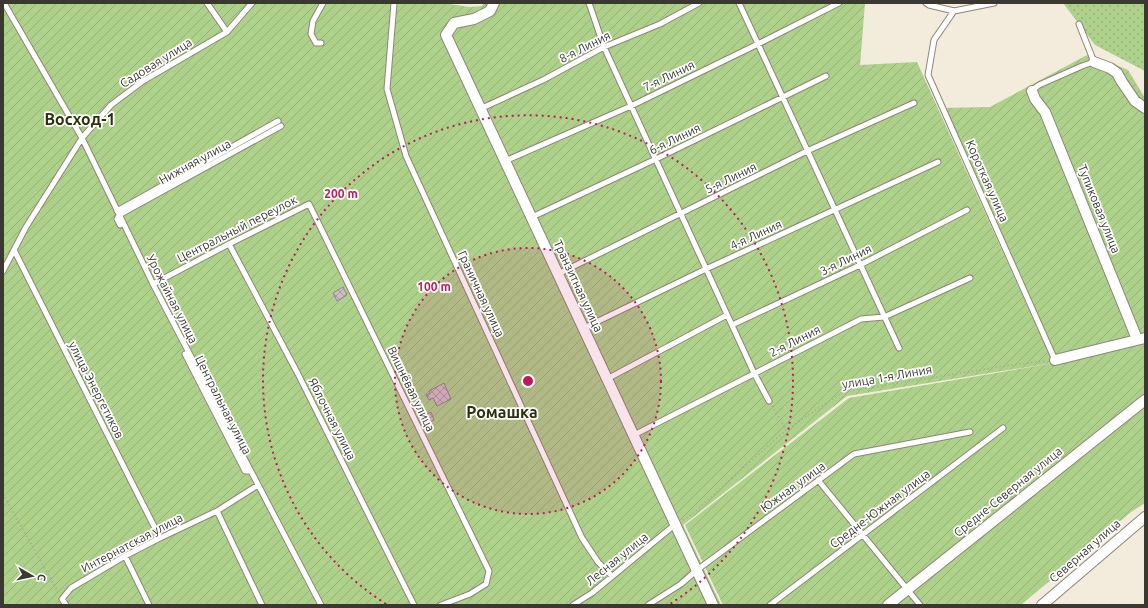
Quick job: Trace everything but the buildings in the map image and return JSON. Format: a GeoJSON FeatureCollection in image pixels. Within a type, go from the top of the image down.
{"type":"FeatureCollection","features":[{"type":"Feature","properties":{"kind":"street","name":"Транзитная улица"},"geometry":{"type":"LineString","coordinates":[[494,3],[490,11],[474,19],[454,23],[446,35],[634,435],[674,526],[713,605]]}},
{"type":"Feature","properties":{"kind":"street"},"geometry":{"type":"LineString","coordinates":[[1094,62],[1110,68],[1117,73],[1136,101],[1145,108]]}},
{"type":"Feature","properties":{"kind":"street","name":"Тупиковая улица"},"geometry":{"type":"LineString","coordinates":[[1032,92],[1035,99],[1045,112],[1141,339]]}},
{"type":"Feature","properties":{"kind":"street"},"geometry":{"type":"LineString","coordinates":[[1055,360],[1141,339]]}},
{"type":"Feature","properties":{"kind":"street","name":"Средне-Северная улица"},"geometry":{"type":"LineString","coordinates":[[888,605],[1145,400]]}},
{"type":"Feature","properties":{"kind":"street","name":"Северная улица"},"geometry":{"type":"LineString","coordinates":[[1042,605],[1145,517]]}},
{"type":"Feature","properties":{"kind":"lane","name":"Урожайная улица"},"geometry":{"type":"LineString","coordinates":[[4,3],[82,138],[153,284],[321,605]]}},
{"type":"Feature","properties":{"kind":"lane"},"geometry":{"type":"LineString","coordinates":[[207,3],[227,32]]}},
{"type":"Feature","properties":{"kind":"lane","name":"Садовая улица"},"geometry":{"type":"LineString","coordinates":[[3,271],[26,227],[82,138],[111,105],[143,81],[227,32],[252,3]]}},
{"type":"Feature","properties":{"kind":"lane"},"geometry":{"type":"LineString","coordinates":[[321,43],[316,43],[311,34],[313,21],[323,3]]}},
{"type":"Feature","properties":{"kind":"lane","name":"Граничная улица"},"geometry":{"type":"LineString","coordinates":[[394,3],[387,89],[406,156],[582,538],[598,562],[612,576]]}},
{"type":"Feature","properties":{"kind":"lane"},"geometry":{"type":"LineString","coordinates":[[589,3],[604,47],[754,373],[769,401]]}},
{"type":"Feature","properties":{"kind":"lane","name":"8-я Линия"},"geometry":{"type":"LineString","coordinates":[[480,109],[543,80],[604,47],[660,24],[699,3]]}},
{"type":"Feature","properties":{"kind":"lane"},"geometry":{"type":"LineString","coordinates":[[739,3],[899,348]]}},
{"type":"Feature","properties":{"kind":"lane","name":"7-я Линия"},"geometry":{"type":"LineString","coordinates":[[505,161],[631,106],[839,3]]}},
{"type":"Feature","properties":{"kind":"lane"},"geometry":{"type":"LineString","coordinates":[[926,3],[954,11],[994,3]]}},
{"type":"Feature","properties":{"kind":"lane","name":"Короткая улица"},"geometry":{"type":"LineString","coordinates":[[954,11],[934,40],[928,75],[1055,360]]}},
{"type":"Feature","properties":{"kind":"lane"},"geometry":{"type":"LineString","coordinates":[[1032,92],[1039,85],[1094,62],[1079,24]]}},
{"type":"Feature","properties":{"kind":"lane","name":"6-я Линия"},"geometry":{"type":"LineString","coordinates":[[532,217],[656,159],[826,76]]}},
{"type":"Feature","properties":{"kind":"lane","name":"5-я Линия"},"geometry":{"type":"LineString","coordinates":[[558,274],[808,151],[914,103]]}},
{"type":"Feature","properties":{"kind":"lane"},"geometry":{"type":"LineString","coordinates":[[118,213],[280,124]]}},
{"type":"Feature","properties":{"kind":"lane","name":"4-я Линия"},"geometry":{"type":"LineString","coordinates":[[584,328],[706,269],[938,162]]}},
{"type":"Feature","properties":{"kind":"lane","name":"Центральный переулок"},"geometry":{"type":"LineString","coordinates":[[153,284],[310,204]]}},
{"type":"Feature","properties":{"kind":"lane","name":"Вишнёвая улица"},"geometry":{"type":"LineString","coordinates":[[310,204],[489,571],[486,584],[456,603]]}},
{"type":"Feature","properties":{"kind":"lane","name":"3-я Линия"},"geometry":{"type":"LineString","coordinates":[[732,325],[860,264],[967,210]]}},
{"type":"Feature","properties":{"kind":"lane","name":"Центральная улица"},"geometry":{"type":"LineString","coordinates":[[118,213],[117,219],[245,471],[251,471]]}},
{"type":"Feature","properties":{"kind":"lane","name":"Яблочная улица"},"geometry":{"type":"LineString","coordinates":[[229,244],[298,374],[414,605]]}},
{"type":"Feature","properties":{"kind":"lane","name":"улица Энергетиков"},"geometry":{"type":"LineString","coordinates":[[14,250],[160,538]]}},
{"type":"Feature","properties":{"kind":"lane","name":"2-я Линия"},"geometry":{"type":"LineString","coordinates":[[634,435],[861,319],[884,317],[970,278]]}},
{"type":"Feature","properties":{"kind":"lane"},"geometry":{"type":"LineString","coordinates":[[607,379],[727,315]]}},
{"type":"Feature","properties":{"kind":"lane","name":"Средне-Южная улица"},"geometry":{"type":"LineString","coordinates":[[770,605],[1003,428]]}},
{"type":"Feature","properties":{"kind":"lane","name":"Южная улица"},"geometry":{"type":"LineString","coordinates":[[648,605],[681,584],[697,570],[854,454],[970,432]]}},
{"type":"Feature","properties":{"kind":"lane"},"geometry":{"type":"LineString","coordinates":[[818,480],[920,605]]}},
{"type":"Feature","properties":{"kind":"lane","name":"Интернатская улица"},"geometry":{"type":"LineString","coordinates":[[62,599],[71,588],[125,556],[217,510],[258,485]]}},
{"type":"Feature","properties":{"kind":"lane"},"geometry":{"type":"LineString","coordinates":[[217,510],[262,605]]}},
{"type":"Feature","properties":{"kind":"lane","name":"Лесная улица"},"geometry":{"type":"LineString","coordinates":[[573,605],[592,593],[674,526]]}},
{"type":"Feature","properties":{"kind":"lane"},"geometry":{"type":"LineString","coordinates":[[125,556],[149,605]]}},
{"type":"Feature","properties":{"kind":"lane"},"geometry":{"type":"LineString","coordinates":[[62,599],[66,605]]}},
{"type":"Feature","properties":{"kind":"lane"},"geometry":{"type":"LineString","coordinates":[[441,605],[456,603]]}},
{"type":"Feature","properties":{"kind":"path","name":"улица 1-я Линия"},"geometry":{"type":"LineString","coordinates":[[674,526],[691,515],[786,430],[843,392],[997,367],[1055,360]]}},
{"type":"Feature","properties":{"kind":"path"},"geometry":{"type":"LineString","coordinates":[[769,401],[786,430]]}},
{"type":"Feature","properties":{"kind":"path"},"geometry":{"type":"LineString","coordinates":[[3,494],[62,599]]}},
{"type":"Feature","properties":{"kind":"green space"},"geometry":{"type":"Polygon","coordinates":[[[3,3],[444,3],[469,7],[482,6],[484,3],[865,3],[860,65],[917,62],[1053,363],[847,396],[683,525],[721,605],[3,605],[3,3]]]}},
{"type":"Feature","properties":{"kind":"green space"},"geometry":{"type":"Polygon","coordinates":[[[1063,3],[1145,3],[1145,71],[1095,45],[1063,3]]]}},
{"type":"Feature","properties":{"kind":"green space"},"geometry":{"type":"Polygon","coordinates":[[[1089,54],[1128,70],[1145,98],[1145,503],[1131,512],[1021,605],[723,605],[685,525],[849,398],[1054,363],[940,108],[990,107],[1089,54]]]}},
{"type":"Feature","properties":{"kind":"district","name":"Восход-1"},"geometry":{"type":"Point","coordinates":[80,119]}},
{"type":"Feature","properties":{"kind":"district","name":"Ромашка"},"geometry":{"type":"Point","coordinates":[502,412]}}]}
